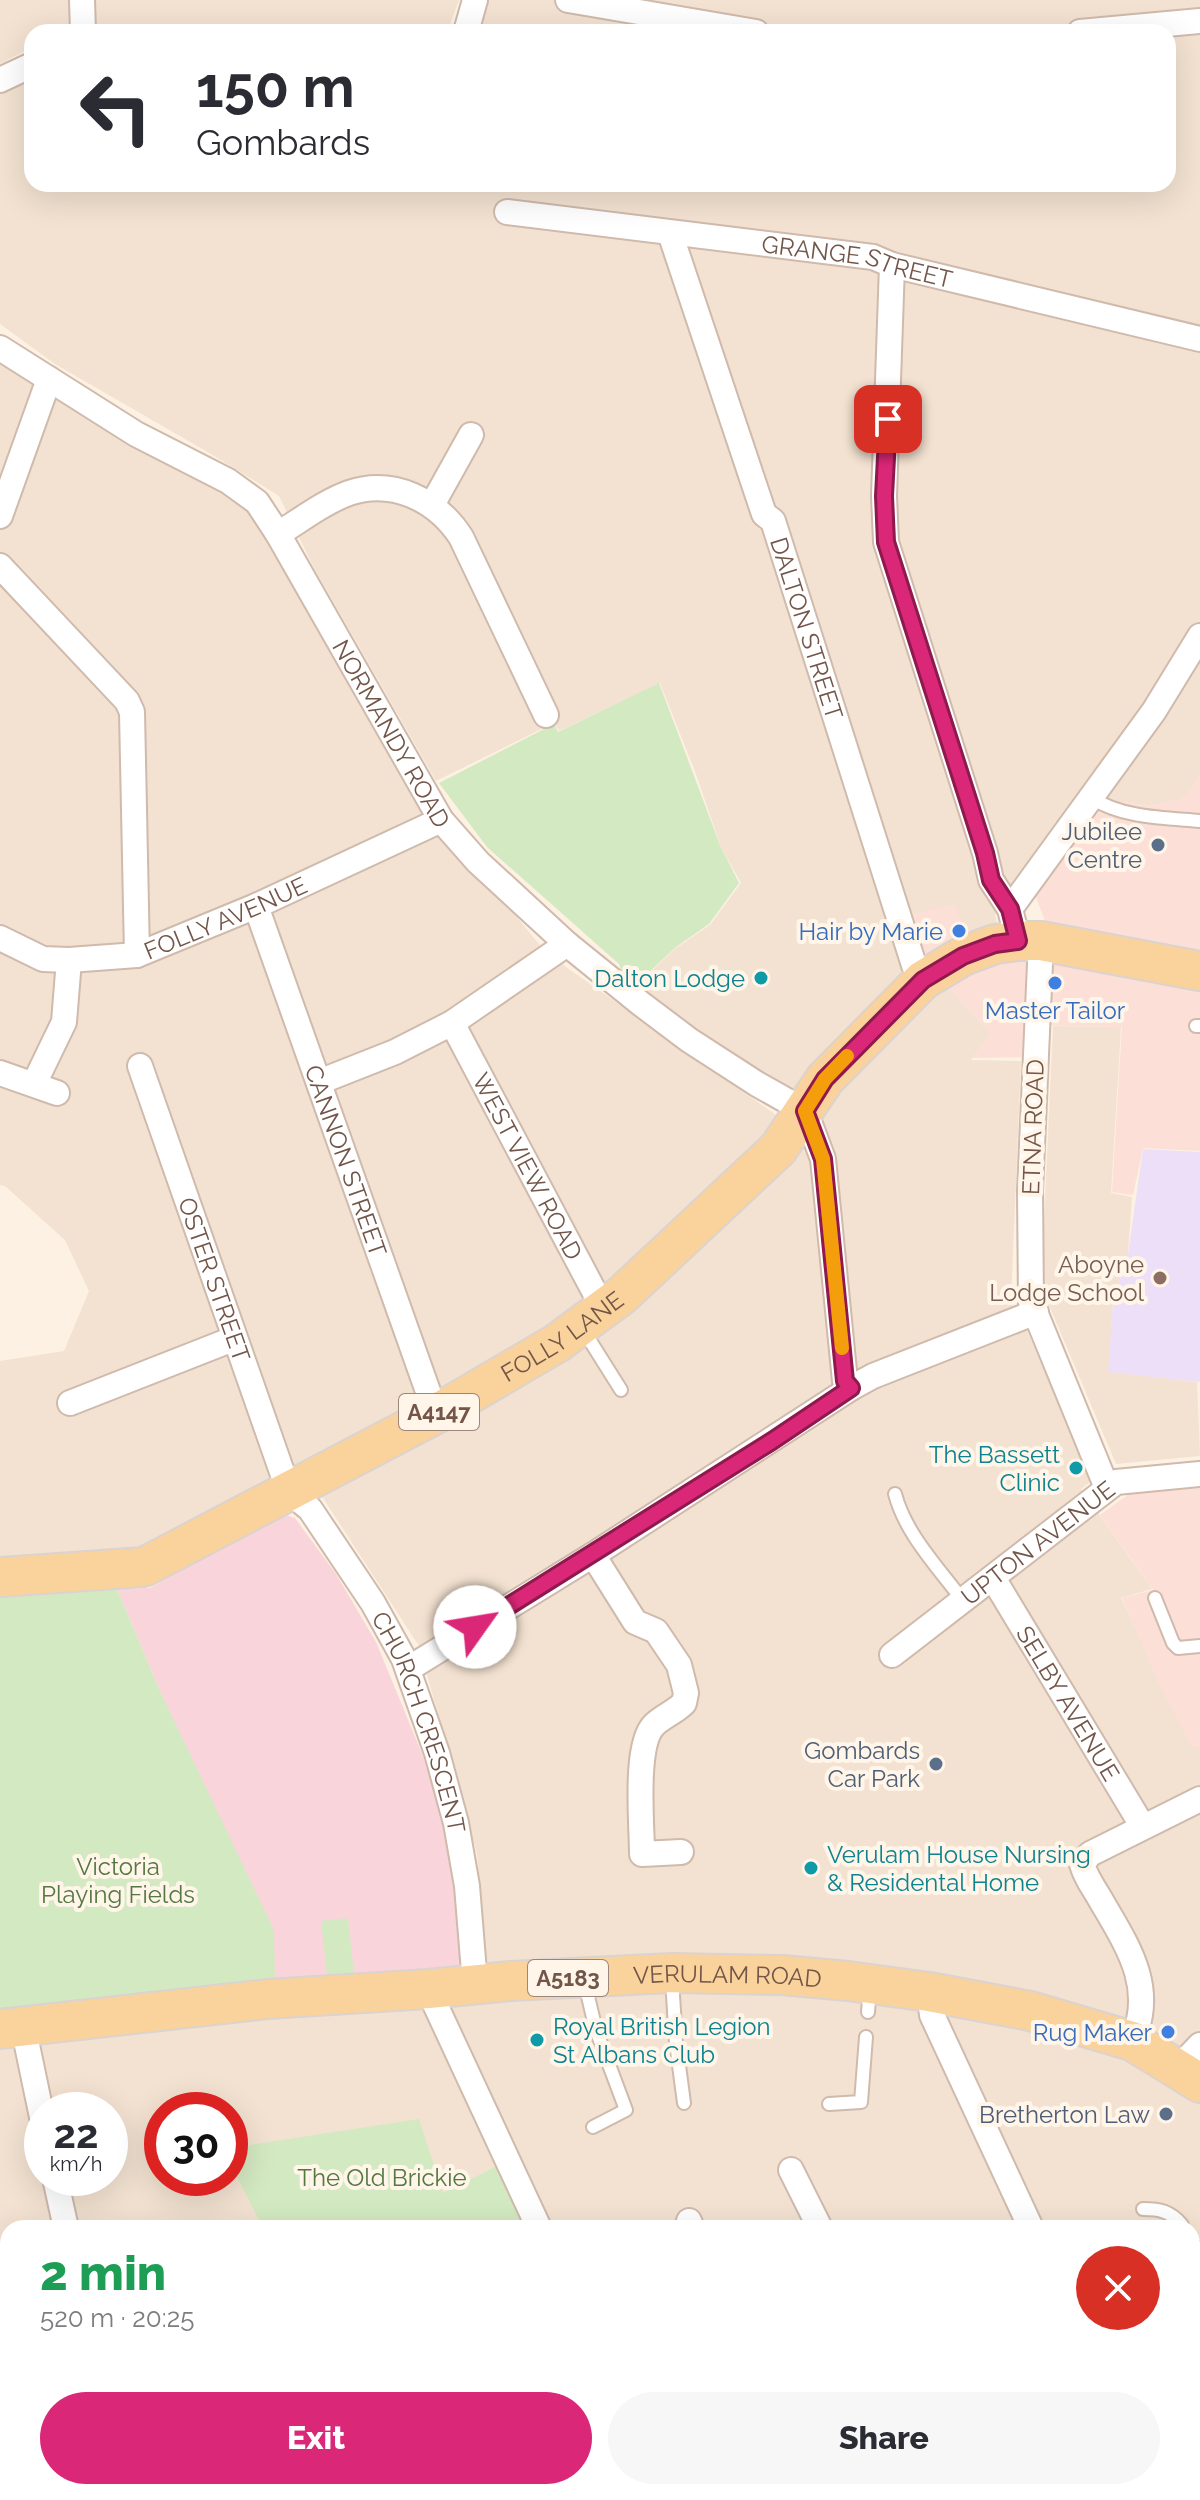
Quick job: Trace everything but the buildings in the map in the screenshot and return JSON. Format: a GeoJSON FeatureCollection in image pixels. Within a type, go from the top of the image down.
{"type":"FeatureCollection","features":[{"type":"Feature","properties":{"kind":"main road","name":"A4147"},"geometry":{"type":"LineString","coordinates":[[805,1111],[825,1079],[923,980],[963,956],[1023,930],[1200,971]]}},
{"type":"Feature","properties":{"kind":"main road","name":"FOLLY LANE"},"geometry":{"type":"LineString","coordinates":[[0,1577],[144,1567],[436,1414],[557,1343],[593,1317],[778,1149],[805,1111]]}},
{"type":"Feature","properties":{"kind":"main road","name":"VERULAM ROAD"},"geometry":{"type":"LineString","coordinates":[[11,2028],[268,1999],[475,1984],[672,1973],[782,1975],[869,1998],[929,1992],[1030,2011],[1132,2041],[1193,2065]]}},
{"type":"Feature","properties":{"kind":"street"},"geometry":{"type":"LineString","coordinates":[[82,0],[83,24]]}},
{"type":"Feature","properties":{"kind":"street"},"geometry":{"type":"LineString","coordinates":[[468,24],[475,0]]}},
{"type":"Feature","properties":{"kind":"street"},"geometry":{"type":"LineString","coordinates":[[568,0],[709,24]]}},
{"type":"Feature","properties":{"kind":"street"},"geometry":{"type":"LineString","coordinates":[[1167,24],[1200,21]]}},
{"type":"Feature","properties":{"kind":"street"},"geometry":{"type":"LineString","coordinates":[[0,80],[24,69]]}},
{"type":"Feature","properties":{"kind":"street","name":"GRANGE STREET"},"geometry":{"type":"LineString","coordinates":[[507,212],[873,257],[892,265],[1200,339]]}},
{"type":"Feature","properties":{"kind":"street","name":"DALTON STREET"},"geometry":{"type":"LineString","coordinates":[[670,233],[764,514],[773,521],[914,965],[923,980]]}},
{"type":"Feature","properties":{"kind":"street"},"geometry":{"type":"LineString","coordinates":[[892,265],[884,496],[886,542],[991,880],[1023,930],[1092,798],[1154,711],[1200,636]]}},
{"type":"Feature","properties":{"kind":"street","name":"NORMANDY ROAD"},"geometry":{"type":"LineString","coordinates":[[0,348],[136,434],[228,481],[257,502],[441,820],[478,862],[567,944],[689,1040],[805,1111]]}},
{"type":"Feature","properties":{"kind":"street"},"geometry":{"type":"LineString","coordinates":[[0,516],[49,379]]}},
{"type":"Feature","properties":{"kind":"street"},"geometry":{"type":"LineString","coordinates":[[432,505],[471,435]]}},
{"type":"Feature","properties":{"kind":"street"},"geometry":{"type":"LineString","coordinates":[[278,534],[335,500],[365,490],[397,490],[432,505],[461,537],[546,715]]}},
{"type":"Feature","properties":{"kind":"street"},"geometry":{"type":"LineString","coordinates":[[0,566],[127,701],[132,712],[137,955]]}},
{"type":"Feature","properties":{"kind":"street","name":"FOLLY AVENUE"},"geometry":{"type":"LineString","coordinates":[[0,938],[43,959],[137,955],[256,906],[441,820]]}},
{"type":"Feature","properties":{"kind":"street","name":"CANNON STREET"},"geometry":{"type":"LineString","coordinates":[[256,906],[436,1414]]}},
{"type":"Feature","properties":{"kind":"street","name":"ETNA ROAD"},"geometry":{"type":"LineString","coordinates":[[1023,930],[1031,1302],[1107,1488]]}},
{"type":"Feature","properties":{"kind":"street"},"geometry":{"type":"LineString","coordinates":[[319,1082],[395,1052],[452,1023],[567,944]]}},
{"type":"Feature","properties":{"kind":"street"},"geometry":{"type":"LineString","coordinates":[[0,1073],[46,1088],[64,1022],[69,960]]}},
{"type":"Feature","properties":{"kind":"street","name":"WEST VIEW ROAD"},"geometry":{"type":"LineString","coordinates":[[452,1023],[595,1293],[593,1317]]}},
{"type":"Feature","properties":{"kind":"street","name":"OSTER STREET"},"geometry":{"type":"LineString","coordinates":[[140,1066],[289,1492]]}},
{"type":"Feature","properties":{"kind":"street"},"geometry":{"type":"LineString","coordinates":[[805,1111],[823,1159],[845,1381],[851,1388]]}},
{"type":"Feature","properties":{"kind":"street"},"geometry":{"type":"LineString","coordinates":[[408,1669],[593,1555],[851,1388],[873,1376],[1036,1312]]}},
{"type":"Feature","properties":{"kind":"street"},"geometry":{"type":"LineString","coordinates":[[70,1403],[233,1339]]}},
{"type":"Feature","properties":{"kind":"street","name":"UPTON AVENUE"},"geometry":{"type":"LineString","coordinates":[[892,1655],[1116,1482],[1200,1474]]}},
{"type":"Feature","properties":{"kind":"street","name":"CHURCH CRESCENT"},"geometry":{"type":"LineString","coordinates":[[289,1492],[318,1520],[373,1603],[408,1669],[437,1753],[456,1823],[467,1886],[475,1984]]}},
{"type":"Feature","properties":{"kind":"street"},"geometry":{"type":"LineString","coordinates":[[593,1555],[635,1622],[656,1631],[679,1665],[701,1688]]}},
{"type":"Feature","properties":{"kind":"street","name":"SELBY AVENUE"},"geometry":{"type":"LineString","coordinates":[[993,1578],[1143,1827]]}},
{"type":"Feature","properties":{"kind":"street"},"geometry":{"type":"LineString","coordinates":[[679,1665],[686,1693],[684,1703],[654,1725],[646,1737],[642,1751],[641,1799],[642,1854],[681,1852]]}},
{"type":"Feature","properties":{"kind":"street"},"geometry":{"type":"LineString","coordinates":[[1132,2041],[1138,2028],[1142,1995],[1137,1967],[1082,1864],[1090,1854],[1200,1799]]}},
{"type":"Feature","properties":{"kind":"street"},"geometry":{"type":"LineString","coordinates":[[428,1989],[535,2220]]}},
{"type":"Feature","properties":{"kind":"street"},"geometry":{"type":"LineString","coordinates":[[929,1992],[932,2015],[1027,2220]]}},
{"type":"Feature","properties":{"kind":"street"},"geometry":{"type":"LineString","coordinates":[[11,2028],[33,2092]]}},
{"type":"Feature","properties":{"kind":"street"},"geometry":{"type":"LineString","coordinates":[[791,2170],[816,2220]]}},
{"type":"Feature","properties":{"kind":"street"},"geometry":{"type":"LineString","coordinates":[[59,2196],[64,2220]]}},
{"type":"Feature","properties":{"kind":"lane"},"geometry":{"type":"LineString","coordinates":[[1092,798],[1104,806],[1133,814],[1200,821]]}},
{"type":"Feature","properties":{"kind":"lane"},"geometry":{"type":"LineString","coordinates":[[593,1317],[621,1390]]}},
{"type":"Feature","properties":{"kind":"lane"},"geometry":{"type":"LineString","coordinates":[[895,1494],[900,1513],[909,1529],[963,1601]]}},
{"type":"Feature","properties":{"kind":"lane"},"geometry":{"type":"LineString","coordinates":[[1155,1598],[1173,1643],[1178,1648],[1200,1646]]}},
{"type":"Feature","properties":{"kind":"lane"},"geometry":{"type":"LineString","coordinates":[[672,1973],[676,2043],[684,2103]]}},
{"type":"Feature","properties":{"kind":"lane"},"geometry":{"type":"LineString","coordinates":[[584,1977],[596,2030],[626,2110],[593,2127]]}},
{"type":"Feature","properties":{"kind":"lane"},"geometry":{"type":"LineString","coordinates":[[829,2104],[861,2102],[866,2037]]}},
{"type":"Feature","properties":{"kind":"lane"},"geometry":{"type":"LineString","coordinates":[[1143,2209],[1160,2209],[1178,2220]]}},
{"type":"Feature","properties":{"kind":"shaded area"},"geometry":{"type":"Polygon","coordinates":[[[0,0],[459,0],[450,24],[24,24],[24,51],[0,64],[0,0]]]}},
{"type":"Feature","properties":{"kind":"shaded area"},"geometry":{"type":"Polygon","coordinates":[[[473,0],[1200,0],[1200,774],[1190,792],[1178,800],[1149,806],[1104,797],[1089,786],[995,915],[999,930],[911,978],[795,1109],[630,991],[676,948],[710,925],[741,883],[721,847],[660,683],[559,731],[554,723],[436,781],[314,568],[279,496],[55,364],[0,324],[0,88],[24,73],[24,192],[1176,192],[1176,24],[467,24],[473,0]]]}},
{"type":"Feature","properties":{"kind":"shaded area"},"geometry":{"type":"Polygon","coordinates":[[[0,356],[192,470],[255,513],[438,820],[538,943],[566,967],[779,1117],[759,1148],[615,1295],[143,1565],[0,1573],[0,1361],[64,1351],[89,1291],[65,1240],[5,1186],[0,1185],[0,356]]]}},
{"type":"Feature","properties":{"kind":"shaded area"},"geometry":{"type":"Polygon","coordinates":[[[1200,774],[1200,957],[1047,926],[1035,895],[1104,797],[1149,806],[1178,800],[1190,792],[1200,774]]]}},
{"type":"Feature","properties":{"kind":"shaded area"},"geometry":{"type":"Polygon","coordinates":[[[955,904],[969,943],[924,961],[908,915],[955,904]]]}},
{"type":"Feature","properties":{"kind":"shaded area"},"geometry":{"type":"Polygon","coordinates":[[[1001,954],[1200,975],[1200,1151],[1143,1148],[1133,1195],[1112,1192],[1122,1027],[1030,1025],[1028,1057],[972,1058],[990,1033],[944,982],[1001,954]]]}},
{"type":"Feature","properties":{"kind":"shaded area"},"geometry":{"type":"Polygon","coordinates":[[[944,982],[990,1033],[971,1060],[1021,1061],[1011,1301],[1082,1456],[1090,1482],[1081,1489],[1152,1589],[1121,1598],[1192,1747],[1200,1745],[1200,2068],[1148,2037],[585,1959],[486,1963],[477,1854],[419,1646],[319,1492],[445,1419],[833,1099],[944,982]]]}},
{"type":"Feature","properties":{"kind":"shaded area"},"geometry":{"type":"Polygon","coordinates":[[[1053,1026],[1121,1027],[1111,1193],[1132,1197],[1128,1254],[1113,1301],[1109,1371],[1197,1382],[1200,1456],[1116,1464],[1041,1286],[1053,1026]]]}},
{"type":"Feature","properties":{"kind":"shaded area","name":"Aboyne Lodge School"},"geometry":{"type":"Polygon","coordinates":[[[1143,1149],[1200,1152],[1200,1382],[1108,1372],[1113,1301],[1128,1254],[1143,1149]]]}},
{"type":"Feature","properties":{"kind":"shaded area"},"geometry":{"type":"Polygon","coordinates":[[[1200,1488],[1200,1745],[1192,1748],[1157,1680],[1122,1598],[1153,1590],[1100,1515],[1129,1494],[1200,1488]]]}},
{"type":"Feature","properties":{"kind":"shaded area"},"geometry":{"type":"Polygon","coordinates":[[[283,1514],[295,1518],[336,1574],[376,1642],[430,1773],[444,1811],[454,1869],[462,1967],[275,1981],[117,1589],[150,1588],[283,1514]]]}},
{"type":"Feature","properties":{"kind":"shaded area"},"geometry":{"type":"Polygon","coordinates":[[[593,1982],[919,2002],[1129,2052],[1200,2099],[1200,2220],[0,2220],[0,2035],[593,1982]]]}},
{"type":"Feature","properties":{"kind":"green space"},"geometry":{"type":"Polygon","coordinates":[[[659,683],[720,845],[739,883],[709,924],[676,947],[629,991],[619,964],[487,847],[439,783],[554,724],[558,732],[659,683]]]}},
{"type":"Feature","properties":{"kind":"green space","name":"Victoria Playing Fields"},"geometry":{"type":"Polygon","coordinates":[[[0,1583],[117,1589],[160,1691],[274,1930],[275,1981],[0,2013],[0,1583]]]}},
{"type":"Feature","properties":{"kind":"green space"},"geometry":{"type":"Polygon","coordinates":[[[348,1918],[354,1973],[327,1976],[321,1921],[348,1918]]]}},
{"type":"Feature","properties":{"kind":"green space","name":"The Old Brickie"},"geometry":{"type":"Polygon","coordinates":[[[419,2119],[443,2193],[499,2165],[524,2220],[259,2220],[247,2196],[248,2145],[419,2119]]]}},
{"type":"Feature","properties":{"kind":"slow traffic"},"geometry":{"type":"LineString","coordinates":[[842,1348],[823,1159],[805,1111],[825,1079],[847,1056]]}},
{"type":"Feature","properties":{"kind":"place","name":"Jubilee Centre"},"geometry":{"type":"Point","coordinates":[1158,845]}},
{"type":"Feature","properties":{"kind":"place","name":"Hair by Marie"},"geometry":{"type":"Point","coordinates":[959,931]}},
{"type":"Feature","properties":{"kind":"place","name":"Dalton Lodge"},"geometry":{"type":"Point","coordinates":[761,978]}},
{"type":"Feature","properties":{"kind":"place","name":"Master Tailor"},"geometry":{"type":"Point","coordinates":[1055,983]}},
{"type":"Feature","properties":{"kind":"place","name":"Aboyne Lodge School"},"geometry":{"type":"Point","coordinates":[1160,1278]}},
{"type":"Feature","properties":{"kind":"place","name":"The Bassett Clinic"},"geometry":{"type":"Point","coordinates":[1076,1468]}},
{"type":"Feature","properties":{"kind":"place","name":"Gombards Car Park"},"geometry":{"type":"Point","coordinates":[936,1764]}},
{"type":"Feature","properties":{"kind":"place","name":"Verulam House Nursing & Residental Home"},"geometry":{"type":"Point","coordinates":[811,1868]}},
{"type":"Feature","properties":{"kind":"place","name":"Rug Maker"},"geometry":{"type":"Point","coordinates":[1168,2032]}},
{"type":"Feature","properties":{"kind":"place","name":"Royal British Legion St Albans Club"},"geometry":{"type":"Point","coordinates":[537,2040]}},
{"type":"Feature","properties":{"kind":"place","name":"Bretherton Law"},"geometry":{"type":"Point","coordinates":[1166,2114]}},
{"type":"Feature","properties":{"kind":"route"},"geometry":{"type":"LineString","coordinates":[[475,1627],[593,1555],[851,1388],[845,1381],[823,1159],[805,1111],[825,1079],[923,980],[963,956],[995,944],[1018,941],[1010,909],[991,880],[886,542],[884,496],[888,419]]}}]}
